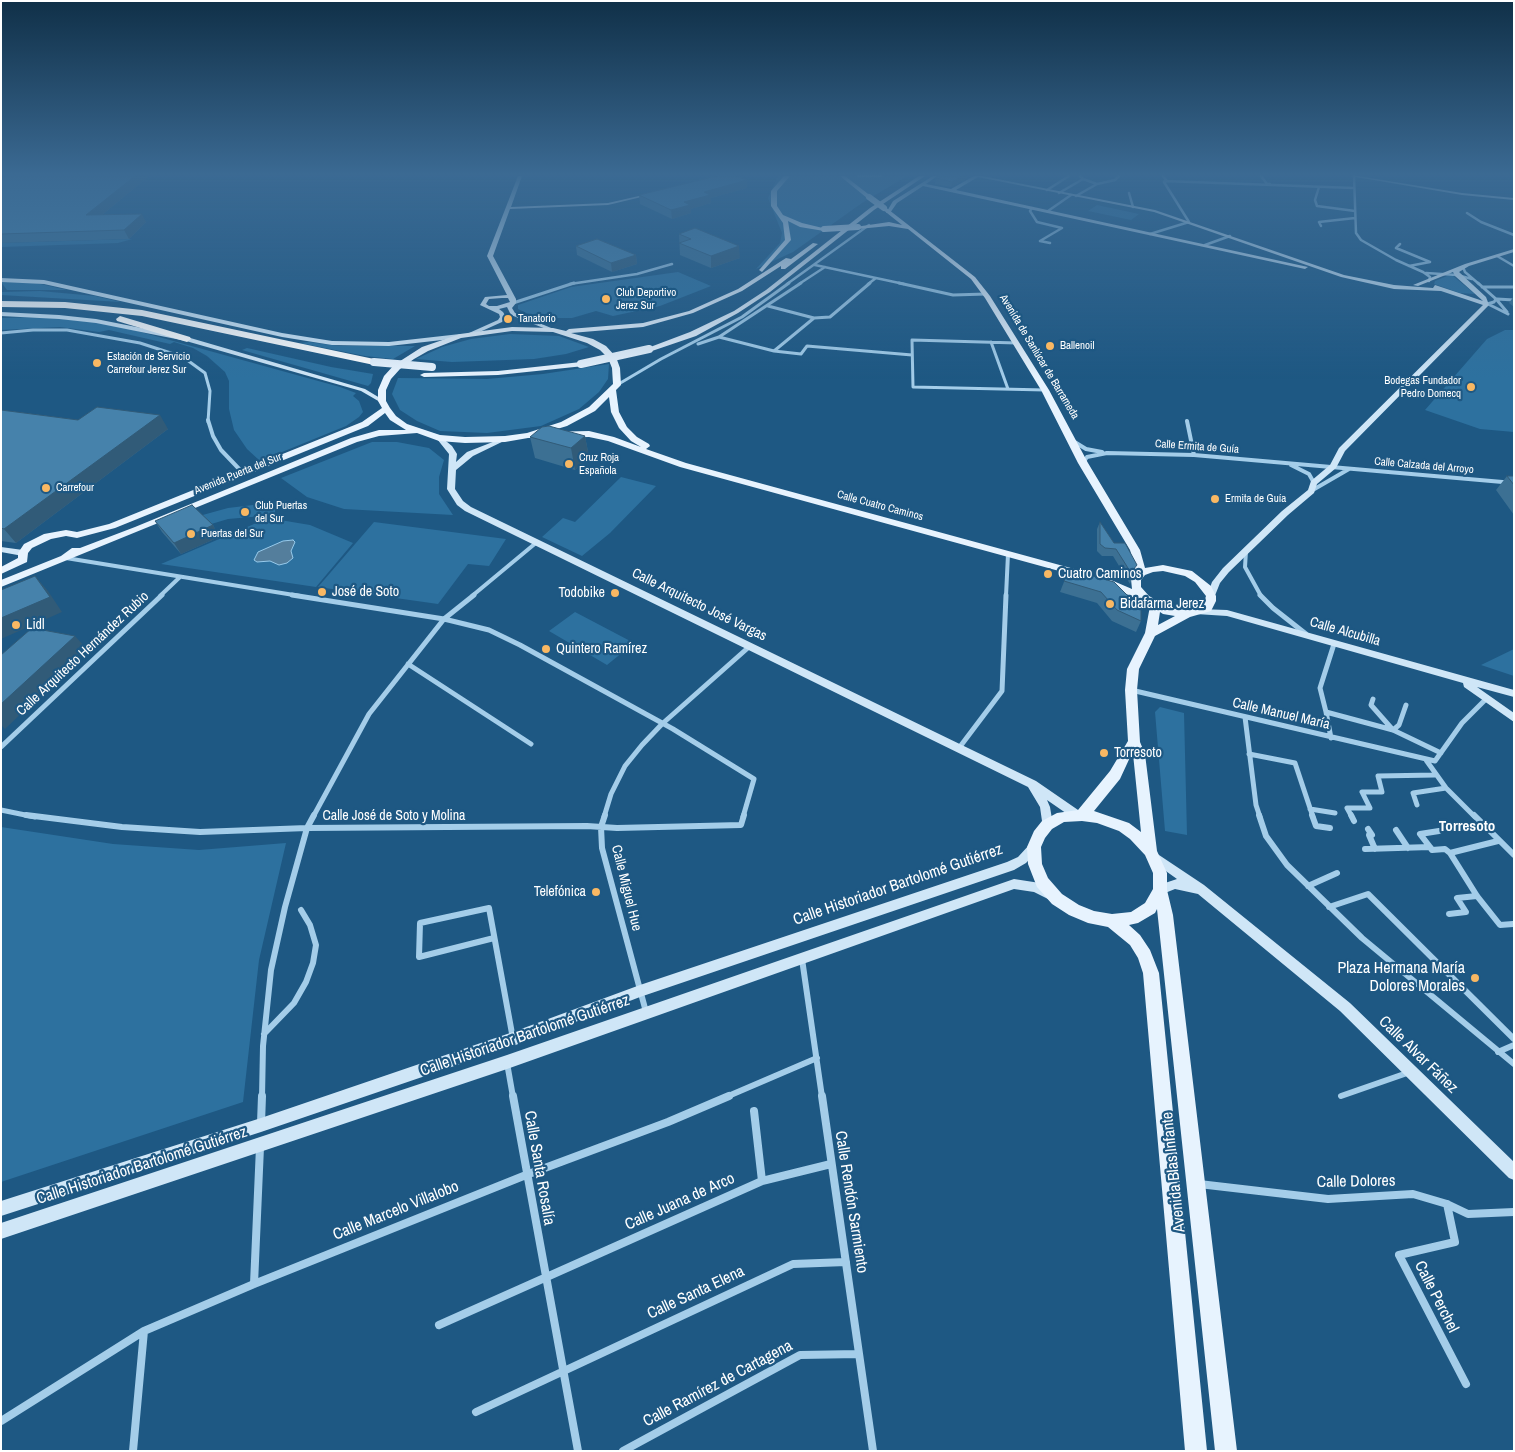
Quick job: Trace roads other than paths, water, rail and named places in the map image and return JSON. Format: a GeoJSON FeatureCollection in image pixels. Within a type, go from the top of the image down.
{"type":"FeatureCollection","features":[{"type":"Feature","properties":{"kind":"highway"},"geometry":{"type":"LineString","coordinates":[[1,297],[84,302],[374,362]]}},
{"type":"Feature","properties":{"kind":"highway"},"geometry":{"type":"LineString","coordinates":[[1,304],[49,304],[117,310]]}},
{"type":"Feature","properties":{"kind":"highway"},"geometry":{"type":"LineString","coordinates":[[1,309],[106,315],[156,324],[309,358]]}},
{"type":"Feature","properties":{"kind":"highway"},"geometry":{"type":"LineString","coordinates":[[106,315],[188,339]]}},
{"type":"Feature","properties":{"kind":"highway"},"geometry":{"type":"LineString","coordinates":[[328,362],[366,370]]}},
{"type":"Feature","properties":{"kind":"main road"},"geometry":{"type":"LineString","coordinates":[[724,297],[763,269],[785,244]]}},
{"type":"Feature","properties":{"kind":"main road"},"geometry":{"type":"LineString","coordinates":[[692,326],[741,299],[815,244]]}},
{"type":"Feature","properties":{"kind":"main road"},"geometry":{"type":"LineString","coordinates":[[366,370],[424,375],[498,373],[650,349],[693,334],[736,312],[768,291],[828,244]]}},
{"type":"Feature","properties":{"kind":"main road","name":"Avenida de Sanlúcar de Barrameda"},"geometry":{"type":"LineString","coordinates":[[929,244],[973,278],[986,294],[1017,342],[1045,390],[1083,463],[1135,550],[1139,576],[1136,587],[1144,599]]}},
{"type":"Feature","properties":{"kind":"main road"},"geometry":{"type":"LineString","coordinates":[[615,388],[592,409],[571,420],[528,435],[505,439],[465,440],[439,438],[404,426],[393,418],[384,405],[382,390],[387,378],[397,367],[425,349],[460,336],[512,329],[557,331],[642,325],[692,312],[740,290],[786,260],[800,255]]}},
{"type":"Feature","properties":{"kind":"main road"},"geometry":{"type":"LineString","coordinates":[[374,362],[432,367],[500,366],[578,361],[643,343],[684,329]]}},
{"type":"Feature","properties":{"kind":"main road","name":"Calle Cuatro Caminos"},"geometry":{"type":"LineString","coordinates":[[557,331],[590,341],[602,348],[612,358],[616,368],[615,412],[623,428],[634,439],[653,452]]}},
{"type":"Feature","properties":{"kind":"main road","name":"Avenida Puerta del Sur"},"geometry":{"type":"LineString","coordinates":[[1,571],[23,556],[32,543],[48,536],[66,533],[77,535],[112,526],[364,424],[384,405]]}},
{"type":"Feature","properties":{"kind":"main road","name":"Avenida Puerta del Sur"},"geometry":{"type":"LineString","coordinates":[[1,584],[354,440],[379,433],[419,432]]}},
{"type":"Feature","properties":{"kind":"main road","name":"Calle Cuatro Caminos"},"geometry":{"type":"LineString","coordinates":[[528,435],[589,434],[611,439],[683,464],[1102,579],[1167,611],[1193,613]]}},
{"type":"Feature","properties":{"kind":"main road"},"geometry":{"type":"LineString","coordinates":[[68,556],[80,546],[81,542],[77,535]]}},
{"type":"Feature","properties":{"kind":"main road","name":"Avenida Puerta del Sur"},"geometry":{"type":"LineString","coordinates":[[23,556],[32,565],[51,563]]}},
{"type":"Feature","properties":{"kind":"main road","name":"Calle Cuatro Caminos"},"geometry":{"type":"LineString","coordinates":[[1102,579],[1139,576],[1151,569],[1163,568],[1181,571],[1199,580],[1207,588],[1211,598]]}},
{"type":"Feature","properties":{"kind":"main road"},"geometry":{"type":"LineString","coordinates":[[1151,633],[1207,608],[1211,598]]}},
{"type":"Feature","properties":{"kind":"main road"},"geometry":{"type":"LineString","coordinates":[[1151,853],[1135,835],[1124,827],[1098,817],[1079,815],[1062,817],[1047,825],[1038,835],[1034,847],[1035,864],[1042,882],[1057,899],[1074,910],[1093,918],[1112,921],[1134,918],[1150,908],[1160,890],[1160,873],[1151,853],[1139,754],[1134,742],[1131,690],[1133,669],[1151,633],[1154,606]]}},
{"type":"Feature","properties":{"kind":"main road"},"geometry":{"type":"LineString","coordinates":[[1079,815],[1115,775],[1127,751],[1134,742]]}},
{"type":"Feature","properties":{"kind":"main road","name":"Avenida Blas Infante"},"geometry":{"type":"LineString","coordinates":[[1160,890],[1166,915],[1226,1451]]}},
{"type":"Feature","properties":{"kind":"main road","name":"Avenida Blas Infante"},"geometry":{"type":"LineString","coordinates":[[1112,921],[1135,940],[1146,954],[1151,973],[1196,1451]]}},
{"type":"Feature","properties":{"kind":"street"},"geometry":{"type":"LineString","coordinates":[[495,244],[490,256],[507,286],[512,301],[509,308],[513,314],[557,331]]}},
{"type":"Feature","properties":{"kind":"street"},"geometry":{"type":"LineString","coordinates":[[615,388],[678,350],[742,317],[844,244]]}},
{"type":"Feature","properties":{"kind":"street"},"geometry":{"type":"LineString","coordinates":[[1200,244],[1384,285],[1439,290],[1488,304],[1508,314],[1502,304],[1475,282],[1461,267]]}},
{"type":"Feature","properties":{"kind":"street"},"geometry":{"type":"LineString","coordinates":[[1253,244],[1343,276]]}},
{"type":"Feature","properties":{"kind":"street"},"geometry":{"type":"LineString","coordinates":[[1368,244],[1423,272],[1457,275],[1475,282]]}},
{"type":"Feature","properties":{"kind":"street"},"geometry":{"type":"LineString","coordinates":[[1400,244],[1396,248],[1430,262],[1408,266]]}},
{"type":"Feature","properties":{"kind":"street"},"geometry":{"type":"LineString","coordinates":[[1410,287],[1461,267],[1514,250]]}},
{"type":"Feature","properties":{"kind":"street"},"geometry":{"type":"LineString","coordinates":[[1276,261],[1288,259],[1280,253]]}},
{"type":"Feature","properties":{"kind":"street"},"geometry":{"type":"LineString","coordinates":[[1497,256],[1514,266]]}},
{"type":"Feature","properties":{"kind":"street"},"geometry":{"type":"LineString","coordinates":[[492,308],[578,282],[637,274],[672,264]]}},
{"type":"Feature","properties":{"kind":"street"},"geometry":{"type":"LineString","coordinates":[[815,265],[954,295],[986,294]]}},
{"type":"Feature","properties":{"kind":"street"},"geometry":{"type":"LineString","coordinates":[[678,350],[719,337],[825,267]]}},
{"type":"Feature","properties":{"kind":"street"},"geometry":{"type":"LineString","coordinates":[[1457,275],[1456,272],[1461,267]]}},
{"type":"Feature","properties":{"kind":"street"},"geometry":{"type":"LineString","coordinates":[[1423,272],[1430,277],[1429,281],[1439,290]]}},
{"type":"Feature","properties":{"kind":"street"},"geometry":{"type":"LineString","coordinates":[[1457,275],[1482,296],[1488,304]]}},
{"type":"Feature","properties":{"kind":"street"},"geometry":{"type":"LineString","coordinates":[[768,306],[814,318],[830,317],[876,278]]}},
{"type":"Feature","properties":{"kind":"street"},"geometry":{"type":"LineString","coordinates":[[1,280],[44,282],[282,335],[332,343],[388,344],[460,336]]}},
{"type":"Feature","properties":{"kind":"street"},"geometry":{"type":"LineString","coordinates":[[471,334],[500,321],[503,317],[501,313],[484,306],[482,302],[500,291],[504,283]]}},
{"type":"Feature","properties":{"kind":"street"},"geometry":{"type":"LineString","coordinates":[[1482,287],[1514,287]]}},
{"type":"Feature","properties":{"kind":"street"},"geometry":{"type":"LineString","coordinates":[[492,297],[502,296],[512,301]]}},
{"type":"Feature","properties":{"kind":"street"},"geometry":{"type":"LineString","coordinates":[[1468,298],[1482,296]]}},
{"type":"Feature","properties":{"kind":"street"},"geometry":{"type":"LineString","coordinates":[[1211,598],[1216,582],[1246,550],[1333,466],[1342,450],[1488,304],[1496,299],[1514,300]]}},
{"type":"Feature","properties":{"kind":"street"},"geometry":{"type":"LineString","coordinates":[[1,316],[37,316],[96,321],[188,339],[363,390],[384,405]]}},
{"type":"Feature","properties":{"kind":"street"},"geometry":{"type":"LineString","coordinates":[[774,351],[814,318]]}},
{"type":"Feature","properties":{"kind":"street"},"geometry":{"type":"LineString","coordinates":[[1,333],[50,329],[67,330],[140,343],[184,357],[205,373],[210,391],[208,422],[213,436],[221,450],[243,473]]}},
{"type":"Feature","properties":{"kind":"street"},"geometry":{"type":"LineString","coordinates":[[719,337],[774,351],[801,354],[807,346],[912,355]]}},
{"type":"Feature","properties":{"kind":"street"},"geometry":{"type":"LineString","coordinates":[[1017,342],[912,340],[913,387],[1045,390]]}},
{"type":"Feature","properties":{"kind":"street"},"geometry":{"type":"LineString","coordinates":[[991,342],[1008,389]]}},
{"type":"Feature","properties":{"kind":"street"},"geometry":{"type":"LineString","coordinates":[[1187,421],[1194,454]]}},
{"type":"Feature","properties":{"kind":"street","name":"Calle Arquitecto José Vargas"},"geometry":{"type":"LineString","coordinates":[[439,438],[453,454],[451,490],[460,503],[1032,784],[1079,815]]}},
{"type":"Feature","properties":{"kind":"street"},"geometry":{"type":"LineString","coordinates":[[452,469],[470,454],[505,439]]}},
{"type":"Feature","properties":{"kind":"street","name":"Calle Ermita de Guía"},"geometry":{"type":"LineString","coordinates":[[1072,440],[1086,449],[1107,453],[1194,454],[1333,466]]}},
{"type":"Feature","properties":{"kind":"street","name":"Calle Ermita de Guía"},"geometry":{"type":"LineString","coordinates":[[1083,463],[1087,457],[1107,453]]}},
{"type":"Feature","properties":{"kind":"street","name":"Calle Ermita de Guía"},"geometry":{"type":"LineString","coordinates":[[1286,463],[1309,474],[1312,487]]}},
{"type":"Feature","properties":{"kind":"street","name":"Calle Calzada del Arroyo"},"geometry":{"type":"LineString","coordinates":[[1333,466],[1514,483]]}},
{"type":"Feature","properties":{"kind":"street"},"geometry":{"type":"LineString","coordinates":[[1312,487],[1351,468]]}},
{"type":"Feature","properties":{"kind":"street"},"geometry":{"type":"LineString","coordinates":[[262,1124],[264,1034],[272,970],[285,907],[307,828],[369,714],[444,619],[537,542]]}},
{"type":"Feature","properties":{"kind":"street"},"geometry":{"type":"LineString","coordinates":[[1,549],[23,556]]}},
{"type":"Feature","properties":{"kind":"street"},"geometry":{"type":"LineString","coordinates":[[1246,550],[1244,567],[1259,594],[1273,608],[1309,636]]}},
{"type":"Feature","properties":{"kind":"street"},"geometry":{"type":"LineString","coordinates":[[960,748],[1002,691],[1008,554]]}},
{"type":"Feature","properties":{"kind":"street"},"geometry":{"type":"LineString","coordinates":[[68,556],[180,577],[444,619],[500,634],[662,724]]}},
{"type":"Feature","properties":{"kind":"street","name":"Calle Arquitecto Hernández Rubio"},"geometry":{"type":"LineString","coordinates":[[1,747],[180,577]]}},
{"type":"Feature","properties":{"kind":"street","name":"Calle Alcubilla"},"geometry":{"type":"LineString","coordinates":[[1211,598],[1227,613]]}},
{"type":"Feature","properties":{"kind":"street","name":"Calle Alcubilla"},"geometry":{"type":"LineString","coordinates":[[1193,613],[1227,613],[1514,694]]}},
{"type":"Feature","properties":{"kind":"street"},"geometry":{"type":"LineString","coordinates":[[1331,738],[1320,688],[1334,644]]}},
{"type":"Feature","properties":{"kind":"street","name":"Calle Miguel Hue"},"geometry":{"type":"LineString","coordinates":[[646,1012],[606,870],[601,827],[611,794],[625,766],[662,724],[750,646]]}},
{"type":"Feature","properties":{"kind":"street"},"geometry":{"type":"LineString","coordinates":[[408,664],[531,744]]}},
{"type":"Feature","properties":{"kind":"street"},"geometry":{"type":"LineString","coordinates":[[1456,678],[1514,718]]}},
{"type":"Feature","properties":{"kind":"street","name":"Calle Manuel María"},"geometry":{"type":"LineString","coordinates":[[1131,690],[1426,760]]}},
{"type":"Feature","properties":{"kind":"street"},"geometry":{"type":"LineString","coordinates":[[1426,760],[1435,761],[1462,723],[1487,698]]}},
{"type":"Feature","properties":{"kind":"street"},"geometry":{"type":"LineString","coordinates":[[1373,699],[1371,705],[1393,730]]}},
{"type":"Feature","properties":{"kind":"street"},"geometry":{"type":"LineString","coordinates":[[1393,730],[1399,725],[1406,705]]}},
{"type":"Feature","properties":{"kind":"street"},"geometry":{"type":"LineString","coordinates":[[1326,712],[1393,730],[1441,753]]}},
{"type":"Feature","properties":{"kind":"street"},"geometry":{"type":"LineString","coordinates":[[1245,717],[1256,805],[1266,836],[1286,865],[1362,938],[1514,1064]]}},
{"type":"Feature","properties":{"kind":"street","name":"Calle José de Soto y Molina"},"geometry":{"type":"LineString","coordinates":[[1,810],[29,816],[131,828],[200,832],[307,828],[741,825],[754,779],[662,724]]}},
{"type":"Feature","properties":{"kind":"street"},"geometry":{"type":"LineString","coordinates":[[1249,754],[1295,763],[1316,826],[1330,828]]}},
{"type":"Feature","properties":{"kind":"street"},"geometry":{"type":"LineString","coordinates":[[1426,760],[1446,788],[1498,841],[1513,852]]}},
{"type":"Feature","properties":{"kind":"street"},"geometry":{"type":"LineString","coordinates":[[1354,821],[1347,808],[1370,808],[1362,792],[1382,792],[1378,776],[1435,775]]}},
{"type":"Feature","properties":{"kind":"street"},"geometry":{"type":"LineString","coordinates":[[1032,784],[1046,807],[1047,825]]}},
{"type":"Feature","properties":{"kind":"street"},"geometry":{"type":"LineString","coordinates":[[1417,805],[1413,792],[1446,788]]}},
{"type":"Feature","properties":{"kind":"street"},"geometry":{"type":"LineString","coordinates":[[1310,809],[1335,813]]}},
{"type":"Feature","properties":{"kind":"street"},"geometry":{"type":"LineString","coordinates":[[1368,829],[1372,835],[1369,835],[1374,849]]}},
{"type":"Feature","properties":{"kind":"street"},"geometry":{"type":"LineString","coordinates":[[1396,830],[1408,848]]}},
{"type":"Feature","properties":{"kind":"street"},"geometry":{"type":"LineString","coordinates":[[1439,831],[1420,834],[1432,850],[1445,849],[1450,853],[1464,873],[1476,896],[1500,926],[1513,924]]}},
{"type":"Feature","properties":{"kind":"street"},"geometry":{"type":"LineString","coordinates":[[1450,853],[1498,841]]}},
{"type":"Feature","properties":{"kind":"street","name":"Calle Historiador Bartolomé Gutiérrez"},"geometry":{"type":"LineString","coordinates":[[1,1209],[262,1124],[513,1039],[640,992],[1010,866],[1022,860],[1034,847]]}},
{"type":"Feature","properties":{"kind":"street"},"geometry":{"type":"LineString","coordinates":[[1365,849],[1430,847]]}},
{"type":"Feature","properties":{"kind":"street","name":"Calle Alvar Fáñez"},"geometry":{"type":"LineString","coordinates":[[1151,853],[1200,889],[1345,1007],[1514,1173]]}},
{"type":"Feature","properties":{"kind":"street"},"geometry":{"type":"LineString","coordinates":[[1308,886],[1337,873]]}},
{"type":"Feature","properties":{"kind":"street","name":"Calle Historiador Bartolomé Gutiérrez"},"geometry":{"type":"LineString","coordinates":[[1,1231],[507,1062],[1014,884],[1036,887],[1057,899]]}},
{"type":"Feature","properties":{"kind":"street","name":"Calle Alvar Fáñez"},"geometry":{"type":"LineString","coordinates":[[1160,890],[1175,884],[1200,889]]}},
{"type":"Feature","properties":{"kind":"street"},"geometry":{"type":"LineString","coordinates":[[1329,907],[1368,894],[1514,1039]]}},
{"type":"Feature","properties":{"kind":"street"},"geometry":{"type":"LineString","coordinates":[[1449,914],[1466,912],[1457,898],[1476,896]]}},
{"type":"Feature","properties":{"kind":"street"},"geometry":{"type":"LineString","coordinates":[[494,938],[419,957],[420,923],[489,908],[513,1039]]}},
{"type":"Feature","properties":{"kind":"street"},"geometry":{"type":"LineString","coordinates":[[264,1034],[294,1003],[306,982],[313,963],[316,945],[310,926],[301,910]]}},
{"type":"Feature","properties":{"kind":"street","name":"Calle Rendón Sarmiento"},"geometry":{"type":"LineString","coordinates":[[802,958],[873,1451]]}},
{"type":"Feature","properties":{"kind":"street"},"geometry":{"type":"LineString","coordinates":[[1498,1052],[1514,1045]]}},
{"type":"Feature","properties":{"kind":"street","name":"Calle Marcelo Villalobo"},"geometry":{"type":"LineString","coordinates":[[1,1421],[144,1331],[254,1284],[526,1175],[668,1122],[817,1058]]}},
{"type":"Feature","properties":{"kind":"street","name":"Calle Santa Rosalía"},"geometry":{"type":"LineString","coordinates":[[507,1062],[526,1175],[578,1451]]}},
{"type":"Feature","properties":{"kind":"street"},"geometry":{"type":"LineString","coordinates":[[1341,1096],[1410,1072]]}},
{"type":"Feature","properties":{"kind":"street"},"geometry":{"type":"LineString","coordinates":[[754,1111],[762,1181]]}},
{"type":"Feature","properties":{"kind":"street"},"geometry":{"type":"LineString","coordinates":[[254,1284],[260,1146]]}},
{"type":"Feature","properties":{"kind":"street","name":"Calle Juana de Arco"},"geometry":{"type":"LineString","coordinates":[[440,1325],[762,1181],[831,1164]]}},
{"type":"Feature","properties":{"kind":"street","name":"Calle Dolores"},"geometry":{"type":"LineString","coordinates":[[1196,1183],[1328,1199],[1413,1194],[1447,1204],[1468,1214],[1514,1212]]}},
{"type":"Feature","properties":{"kind":"street","name":"Calle Perchel"},"geometry":{"type":"LineString","coordinates":[[1447,1204],[1455,1242],[1399,1254],[1466,1384]]}},
{"type":"Feature","properties":{"kind":"street","name":"Calle Santa Elena"},"geometry":{"type":"LineString","coordinates":[[476,1412],[793,1264],[846,1262]]}},
{"type":"Feature","properties":{"kind":"street"},"geometry":{"type":"LineString","coordinates":[[133,1451],[144,1331]]}},
{"type":"Feature","properties":{"kind":"street","name":"Calle Ramírez de Cartagena"},"geometry":{"type":"LineString","coordinates":[[624,1451],[800,1355],[860,1354]]}},
{"type":"Feature","properties":{"kind":"place","name":"Club Deportivo Jerez Sur"},"geometry":{"type":"Point","coordinates":[606,299]}},
{"type":"Feature","properties":{"kind":"place","name":"Tanatorio"},"geometry":{"type":"Point","coordinates":[508,319]}},
{"type":"Feature","properties":{"kind":"place","name":"Ballenoil"},"geometry":{"type":"Point","coordinates":[1050,346]}},
{"type":"Feature","properties":{"kind":"place","name":"Estación de Servicio Carrefour Jerez Sur"},"geometry":{"type":"Point","coordinates":[97,363]}},
{"type":"Feature","properties":{"kind":"place","name":"Bodegas Fundador Pedro Domecq"},"geometry":{"type":"Point","coordinates":[1471,387]}},
{"type":"Feature","properties":{"kind":"place","name":"Cruz Roja Española"},"geometry":{"type":"Point","coordinates":[569,464]}},
{"type":"Feature","properties":{"kind":"place","name":"Carrefour"},"geometry":{"type":"Point","coordinates":[46,488]}},
{"type":"Feature","properties":{"kind":"place","name":"Ermita de Guía"},"geometry":{"type":"Point","coordinates":[1215,499]}},
{"type":"Feature","properties":{"kind":"place","name":"Club Puertas del Sur"},"geometry":{"type":"Point","coordinates":[245,512]}},
{"type":"Feature","properties":{"kind":"place","name":"Puertas del Sur"},"geometry":{"type":"Point","coordinates":[191,534]}},
{"type":"Feature","properties":{"kind":"place","name":"Cuatro Caminos"},"geometry":{"type":"Point","coordinates":[1048,574]}},
{"type":"Feature","properties":{"kind":"place","name":"José de Soto"},"geometry":{"type":"Point","coordinates":[322,592]}},
{"type":"Feature","properties":{"kind":"place","name":"Todobike"},"geometry":{"type":"Point","coordinates":[615,593]}},
{"type":"Feature","properties":{"kind":"place","name":"Bidafarma Jerez"},"geometry":{"type":"Point","coordinates":[1110,604]}},
{"type":"Feature","properties":{"kind":"place","name":"Lidl"},"geometry":{"type":"Point","coordinates":[16,625]}},
{"type":"Feature","properties":{"kind":"place","name":"Quintero Ramírez"},"geometry":{"type":"Point","coordinates":[546,649]}},
{"type":"Feature","properties":{"kind":"place","name":"Torresoto"},"geometry":{"type":"Point","coordinates":[1104,753]}},
{"type":"Feature","properties":{"kind":"place","name":"Telefónica"},"geometry":{"type":"Point","coordinates":[596,892]}},
{"type":"Feature","properties":{"kind":"place","name":"Plaza Hermana María Dolores Morales"},"geometry":{"type":"Point","coordinates":[1475,978]}},
{"type":"Feature","properties":{"kind":"district","name":"Torresoto"},"geometry":{"type":"Point","coordinates":[1467,827]}}]}
